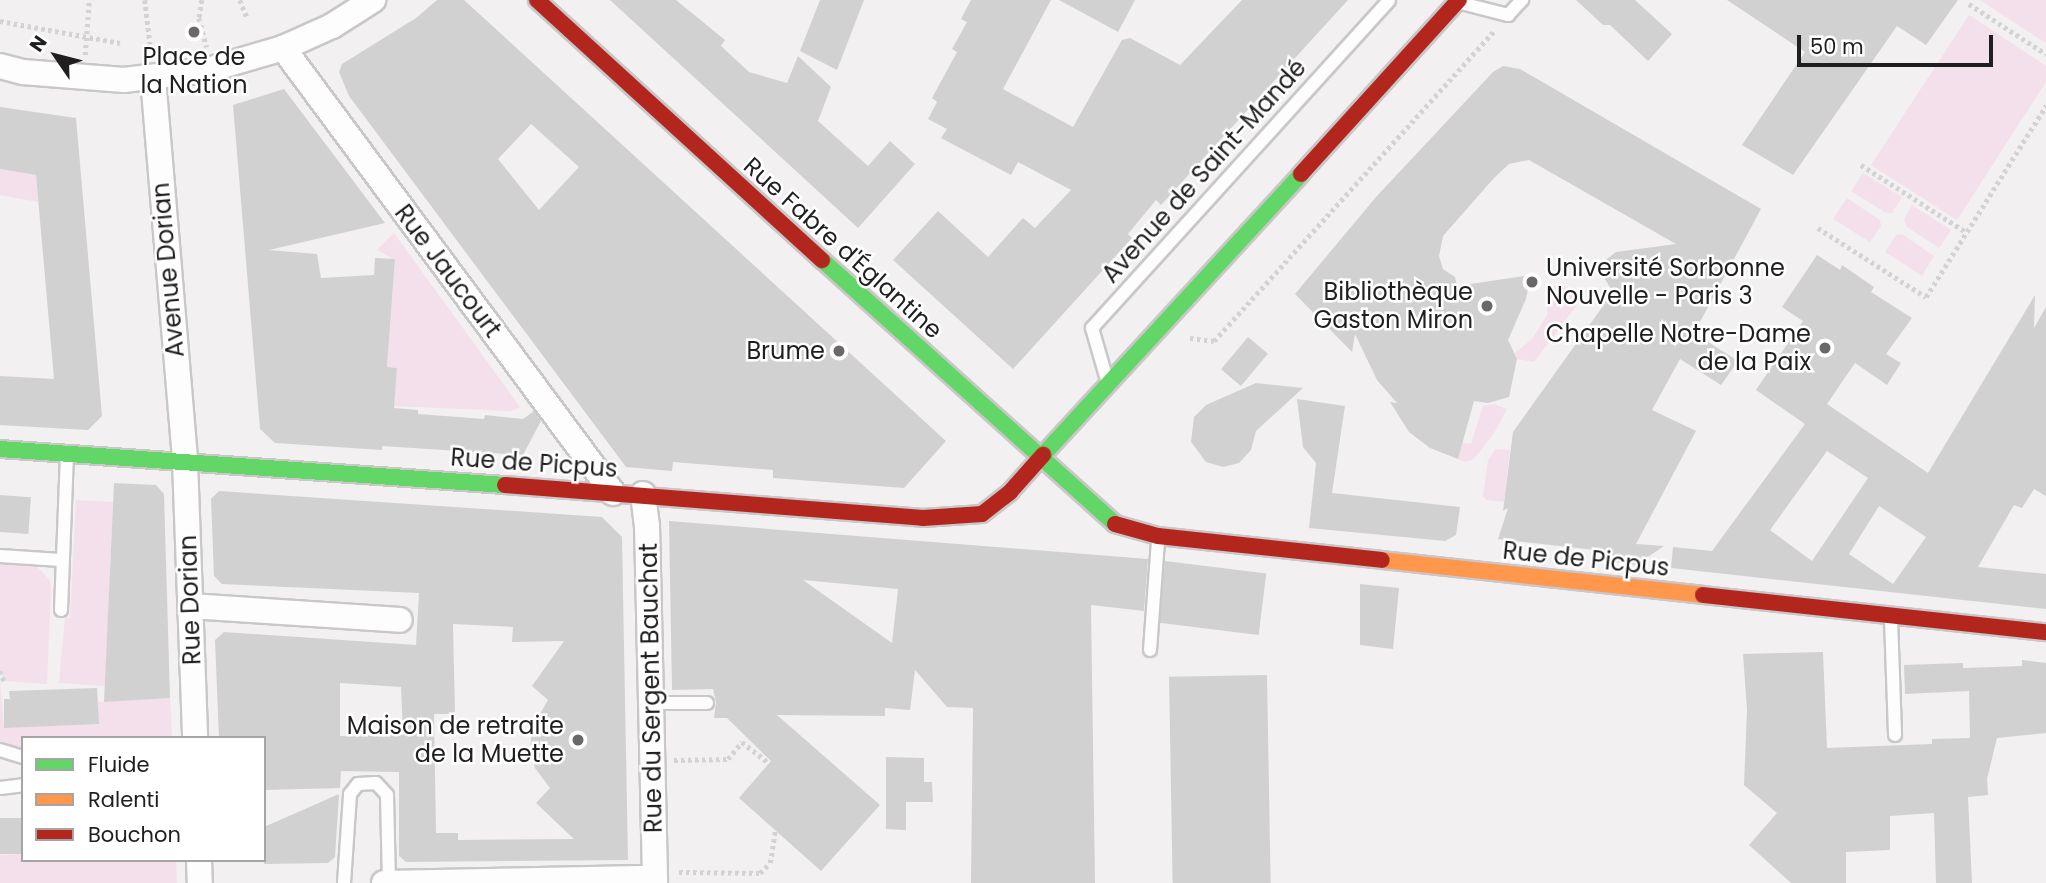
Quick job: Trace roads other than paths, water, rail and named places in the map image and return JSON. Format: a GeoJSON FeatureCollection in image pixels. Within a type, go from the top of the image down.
{"type":"FeatureCollection","features":[{"type":"Feature","properties":{"kind":"street"},"geometry":{"type":"LineString","coordinates":[[0,66],[23,72],[124,80],[208,70],[283,48],[332,26],[373,0]]}},
{"type":"Feature","properties":{"kind":"street","name":"Rue Fabre d'Églantine"},"geometry":{"type":"LineString","coordinates":[[537,0],[1042,458],[1102,516],[1121,528]]}},
{"type":"Feature","properties":{"kind":"street"},"geometry":{"type":"LineString","coordinates":[[1042,458],[1458,1]]}},
{"type":"Feature","properties":{"kind":"street","name":"Rue Jaucourt"},"geometry":{"type":"LineString","coordinates":[[283,48],[613,493]]}},
{"type":"Feature","properties":{"kind":"street","name":"Avenue Dorian"},"geometry":{"type":"LineString","coordinates":[[153,78],[185,461]]}},
{"type":"Feature","properties":{"kind":"street","name":"Rue de Picpus"},"geometry":{"type":"LineString","coordinates":[[0,449],[643,494],[923,517],[965,517],[982,514],[1010,492],[1042,458]]}},
{"type":"Feature","properties":{"kind":"street","name":"Rue Dorian"},"geometry":{"type":"LineString","coordinates":[[185,461],[195,736]]}},
{"type":"Feature","properties":{"kind":"street","name":"Rue du Sergent Bauchat"},"geometry":{"type":"LineString","coordinates":[[643,494],[648,525],[651,703],[660,877]]}},
{"type":"Feature","properties":{"kind":"street","name":"Rue de Picpus"},"geometry":{"type":"LineString","coordinates":[[1121,528],[1158,536],[2046,632]]}},
{"type":"Feature","properties":{"kind":"street"},"geometry":{"type":"LineString","coordinates":[[191,606],[400,620]]}},
{"type":"Feature","properties":{"kind":"street"},"geometry":{"type":"LineString","coordinates":[[199,862],[200,883]]}},
{"type":"Feature","properties":{"kind":"street"},"geometry":{"type":"LineString","coordinates":[[387,883],[660,877]]}},
{"type":"Feature","properties":{"kind":"lane","name":"Avenue de Saint-Mandé"},"geometry":{"type":"LineString","coordinates":[[1109,385],[1092,328],[1389,0]]}},
{"type":"Feature","properties":{"kind":"lane"},"geometry":{"type":"LineString","coordinates":[[1458,1],[1508,15],[1522,0]]}},
{"type":"Feature","properties":{"kind":"lane"},"geometry":{"type":"LineString","coordinates":[[61,610],[67,454]]}},
{"type":"Feature","properties":{"kind":"lane"},"geometry":{"type":"LineString","coordinates":[[1150,650],[1158,536]]}},
{"type":"Feature","properties":{"kind":"lane"},"geometry":{"type":"LineString","coordinates":[[0,556],[61,560]]}},
{"type":"Feature","properties":{"kind":"lane"},"geometry":{"type":"LineString","coordinates":[[1890,615],[1895,735]]}},
{"type":"Feature","properties":{"kind":"lane"},"geometry":{"type":"LineString","coordinates":[[651,703],[707,703]]}},
{"type":"Feature","properties":{"kind":"lane"},"geometry":{"type":"LineString","coordinates":[[0,750],[21,756]]}},
{"type":"Feature","properties":{"kind":"lane"},"geometry":{"type":"LineString","coordinates":[[344,883],[350,794],[358,784],[376,783],[387,795],[387,883]]}},
{"type":"Feature","properties":{"kind":"lane"},"geometry":{"type":"LineString","coordinates":[[0,788],[21,785]]}},
{"type":"Feature","properties":{"kind":"place","name":"Place de la Nation"},"geometry":{"type":"Point","coordinates":[194,32]}},
{"type":"Feature","properties":{"kind":"place","name":"Université Sorbonne Nouvelle - Paris 3"},"geometry":{"type":"Point","coordinates":[1532,282]}},
{"type":"Feature","properties":{"kind":"place","name":"Bibliothèque Gaston Miron"},"geometry":{"type":"Point","coordinates":[1487,306]}},
{"type":"Feature","properties":{"kind":"place","name":"Chapelle Notre-Dame de la Paix"},"geometry":{"type":"Point","coordinates":[1825,348]}},
{"type":"Feature","properties":{"kind":"place","name":"Brume"},"geometry":{"type":"Point","coordinates":[839,351]}},
{"type":"Feature","properties":{"kind":"place","name":"Maison de retraite de la Muette"},"geometry":{"type":"Point","coordinates":[578,740]}}]}
